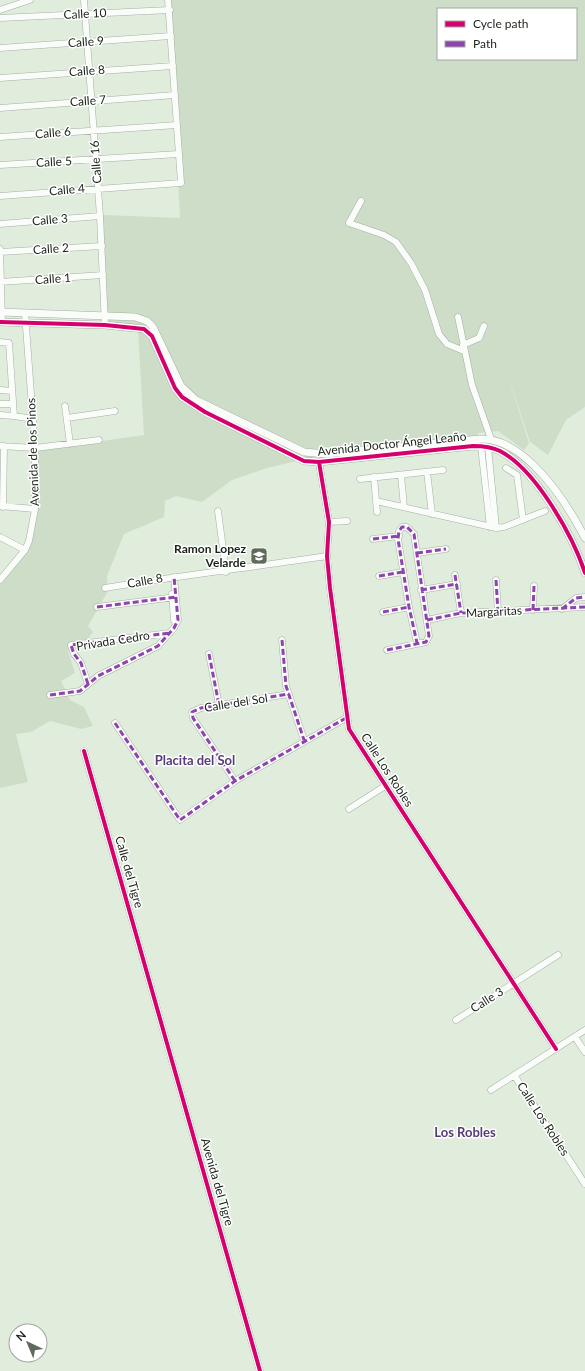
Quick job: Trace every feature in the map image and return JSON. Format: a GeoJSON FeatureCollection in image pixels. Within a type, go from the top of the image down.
{"type":"FeatureCollection","features":[{"type":"Feature","properties":{"kind":"street"},"geometry":{"type":"LineString","coordinates":[[0,10],[30,0]]}},
{"type":"Feature","properties":{"kind":"street","name":"Calle 16"},"geometry":{"type":"LineString","coordinates":[[84,0],[102,246],[105,321]]}},
{"type":"Feature","properties":{"kind":"street"},"geometry":{"type":"LineString","coordinates":[[168,0],[170,10],[179,154]]}},
{"type":"Feature","properties":{"kind":"street","name":"Calle 10"},"geometry":{"type":"LineString","coordinates":[[0,18],[170,10]]}},
{"type":"Feature","properties":{"kind":"street","name":"Calle 9"},"geometry":{"type":"LineString","coordinates":[[0,48],[171,36]]}},
{"type":"Feature","properties":{"kind":"street","name":"Calle 8"},"geometry":{"type":"LineString","coordinates":[[0,78],[173,66]]}},
{"type":"Feature","properties":{"kind":"street","name":"Calle 7"},"geometry":{"type":"LineString","coordinates":[[0,108],[175,95]]}},
{"type":"Feature","properties":{"kind":"street","name":"Calle 6"},"geometry":{"type":"LineString","coordinates":[[0,138],[177,125]]}},
{"type":"Feature","properties":{"kind":"street","name":"Calle 5"},"geometry":{"type":"LineString","coordinates":[[0,165],[179,154]]}},
{"type":"Feature","properties":{"kind":"street","name":"Calle 4"},"geometry":{"type":"LineString","coordinates":[[0,196],[181,183],[179,154]]}},
{"type":"Feature","properties":{"kind":"street"},"geometry":{"type":"LineString","coordinates":[[361,201],[349,223],[384,235],[396,242],[411,263],[425,290],[439,334],[447,344],[464,348],[479,338],[484,326]]}},
{"type":"Feature","properties":{"kind":"street","name":"Calle 3"},"geometry":{"type":"LineString","coordinates":[[0,224],[100,216]]}},
{"type":"Feature","properties":{"kind":"street","name":"Calle 2"},"geometry":{"type":"LineString","coordinates":[[0,252],[102,246]]}},
{"type":"Feature","properties":{"kind":"street"},"geometry":{"type":"LineString","coordinates":[[0,249],[1,322]]}},
{"type":"Feature","properties":{"kind":"street","name":"Calle 1"},"geometry":{"type":"LineString","coordinates":[[1,282],[103,275]]}},
{"type":"Feature","properties":{"kind":"street","name":"Avenida Doctor Ángel Leaño"},"geometry":{"type":"LineString","coordinates":[[1,312],[105,321],[141,328],[149,332],[175,388],[182,398],[192,405],[301,460],[320,462],[484,446],[499,450],[509,457],[532,480],[559,517],[570,537],[585,573]]}},
{"type":"Feature","properties":{"kind":"street","name":"Avenida de los Pinos"},"geometry":{"type":"LineString","coordinates":[[0,580],[25,550],[33,529],[35,509],[35,448],[25,313]]}},
{"type":"Feature","properties":{"kind":"street"},"geometry":{"type":"LineString","coordinates":[[458,317],[477,401],[491,439],[514,450],[540,473],[569,511],[585,538]]}},
{"type":"Feature","properties":{"kind":"street"},"geometry":{"type":"LineString","coordinates":[[130,318],[126,321],[126,324],[130,327]]}},
{"type":"Feature","properties":{"kind":"street","name":"Avenida Doctor Ángel Leaño"},"geometry":{"type":"LineString","coordinates":[[1,322],[25,323],[105,321],[130,318],[147,320],[153,327],[181,386],[188,394],[207,407],[304,452],[326,454],[491,439]]}},
{"type":"Feature","properties":{"kind":"street"},"geometry":{"type":"LineString","coordinates":[[0,342],[10,343],[14,416]]}},
{"type":"Feature","properties":{"kind":"street"},"geometry":{"type":"LineString","coordinates":[[0,390],[12,391]]}},
{"type":"Feature","properties":{"kind":"street"},"geometry":{"type":"LineString","coordinates":[[0,404],[13,404]]}},
{"type":"Feature","properties":{"kind":"street"},"geometry":{"type":"LineString","coordinates":[[65,406],[70,444]]}},
{"type":"Feature","properties":{"kind":"street"},"geometry":{"type":"LineString","coordinates":[[67,418],[115,411]]}},
{"type":"Feature","properties":{"kind":"street"},"geometry":{"type":"LineString","coordinates":[[0,415],[27,418]]}},
{"type":"Feature","properties":{"kind":"street"},"geometry":{"type":"LineString","coordinates":[[35,509],[2,506],[2,446],[35,448],[99,440]]}},
{"type":"Feature","properties":{"kind":"street"},"geometry":{"type":"LineString","coordinates":[[484,446],[493,528]]}},
{"type":"Feature","properties":{"kind":"street","name":"Calle Los Robles"},"geometry":{"type":"LineString","coordinates":[[320,462],[329,522],[327,556],[346,718],[349,729],[556,1049]]}},
{"type":"Feature","properties":{"kind":"street"},"geometry":{"type":"LineString","coordinates":[[506,468],[517,475],[523,520]]}},
{"type":"Feature","properties":{"kind":"street"},"geometry":{"type":"LineString","coordinates":[[360,479],[443,470]]}},
{"type":"Feature","properties":{"kind":"street"},"geometry":{"type":"LineString","coordinates":[[428,472],[432,514]]}},
{"type":"Feature","properties":{"kind":"street"},"geometry":{"type":"LineString","coordinates":[[401,475],[404,507]]}},
{"type":"Feature","properties":{"kind":"street"},"geometry":{"type":"LineString","coordinates":[[374,477],[377,512]]}},
{"type":"Feature","properties":{"kind":"street"},"geometry":{"type":"LineString","coordinates":[[376,501],[493,528],[504,527],[545,511]]}},
{"type":"Feature","properties":{"kind":"street"},"geometry":{"type":"LineString","coordinates":[[218,511],[226,572]]}},
{"type":"Feature","properties":{"kind":"street"},"geometry":{"type":"LineString","coordinates":[[329,522],[347,521]]}},
{"type":"Feature","properties":{"kind":"street"},"geometry":{"type":"LineString","coordinates":[[387,650],[426,642],[429,636],[412,530],[407,527],[402,527],[399,536],[409,607],[417,643]]}},
{"type":"Feature","properties":{"kind":"street"},"geometry":{"type":"LineString","coordinates":[[373,539],[399,536]]}},
{"type":"Feature","properties":{"kind":"street"},"geometry":{"type":"LineString","coordinates":[[0,537],[25,550]]}},
{"type":"Feature","properties":{"kind":"street"},"geometry":{"type":"LineString","coordinates":[[417,554],[446,549]]}},
{"type":"Feature","properties":{"kind":"street","name":"Calle 8"},"geometry":{"type":"LineString","coordinates":[[105,588],[172,577],[226,572],[327,556]]}},
{"type":"Feature","properties":{"kind":"street"},"geometry":{"type":"LineString","coordinates":[[0,571],[7,573]]}},
{"type":"Feature","properties":{"kind":"street"},"geometry":{"type":"LineString","coordinates":[[379,576],[404,572]]}},
{"type":"Feature","properties":{"kind":"street"},"geometry":{"type":"LineString","coordinates":[[455,575],[461,613]]}},
{"type":"Feature","properties":{"kind":"street"},"geometry":{"type":"LineString","coordinates":[[50,694],[80,691],[88,684],[125,662],[158,646],[170,633],[178,620],[172,577]]}},
{"type":"Feature","properties":{"kind":"street"},"geometry":{"type":"LineString","coordinates":[[496,580],[498,612]]}},
{"type":"Feature","properties":{"kind":"street"},"geometry":{"type":"LineString","coordinates":[[421,590],[457,584]]}},
{"type":"Feature","properties":{"kind":"street"},"geometry":{"type":"LineString","coordinates":[[533,610],[534,586]]}},
{"type":"Feature","properties":{"kind":"street"},"geometry":{"type":"LineString","coordinates":[[97,607],[174,597]]}},
{"type":"Feature","properties":{"kind":"street"},"geometry":{"type":"LineString","coordinates":[[562,609],[576,598],[585,597]]}},
{"type":"Feature","properties":{"kind":"street"},"geometry":{"type":"LineString","coordinates":[[383,612],[409,607]]}},
{"type":"Feature","properties":{"kind":"street","name":"Margaritas"},"geometry":{"type":"LineString","coordinates":[[427,620],[461,613],[585,607]]}},
{"type":"Feature","properties":{"kind":"street","name":"Privada Cedro"},"geometry":{"type":"LineString","coordinates":[[88,684],[81,662],[74,654],[71,645],[170,633]]}},
{"type":"Feature","properties":{"kind":"street"},"geometry":{"type":"LineString","coordinates":[[282,640],[286,686],[304,740]]}},
{"type":"Feature","properties":{"kind":"street"},"geometry":{"type":"LineString","coordinates":[[210,654],[219,705]]}},
{"type":"Feature","properties":{"kind":"street","name":"Calle del Sol"},"geometry":{"type":"LineString","coordinates":[[235,781],[193,718],[192,712],[201,708],[289,694]]}},
{"type":"Feature","properties":{"kind":"street"},"geometry":{"type":"LineString","coordinates":[[115,723],[180,820],[235,781],[304,740],[346,718]]}},
{"type":"Feature","properties":{"kind":"street","name":"Calle del Tigre"},"geometry":{"type":"LineString","coordinates":[[84,751],[154,998]]}},
{"type":"Feature","properties":{"kind":"street"},"geometry":{"type":"LineString","coordinates":[[350,809],[385,786]]}},
{"type":"Feature","properties":{"kind":"street","name":"Calle 3"},"geometry":{"type":"LineString","coordinates":[[456,1020],[558,955]]}},
{"type":"Feature","properties":{"kind":"street","name":"Avenida del Tigre"},"geometry":{"type":"LineString","coordinates":[[154,998],[260,1371]]}},
{"type":"Feature","properties":{"kind":"street"},"geometry":{"type":"LineString","coordinates":[[491,1090],[585,1030]]}},
{"type":"Feature","properties":{"kind":"street"},"geometry":{"type":"LineString","coordinates":[[575,1037],[585,1052]]}},
{"type":"Feature","properties":{"kind":"street","name":"Calle Los Robles"},"geometry":{"type":"LineString","coordinates":[[514,1075],[585,1184]]}},
{"type":"Feature","properties":{"kind":"green space"},"geometry":{"type":"Polygon","coordinates":[[[168,0],[585,0],[585,407],[566,420],[548,455],[530,442],[506,370],[529,443],[524,450],[498,431],[478,433],[478,436],[322,455],[267,468],[232,480],[202,502],[176,496],[165,501],[164,517],[124,534],[107,576],[108,591],[88,626],[93,632],[87,640],[73,644],[68,651],[75,673],[61,681],[70,700],[84,707],[93,726],[81,729],[50,721],[31,732],[16,734],[28,782],[0,788],[0,580],[7,573],[31,535],[35,448],[74,445],[144,435],[138,331],[105,326],[103,215],[180,218],[168,0]]]}},
{"type":"Feature","properties":{"kind":"marked path"},"geometry":{"type":"LineString","coordinates":[[387,650],[426,642],[429,636],[414,534],[407,527],[402,527],[399,531],[398,539],[409,607],[417,643]]}},
{"type":"Feature","properties":{"kind":"marked path"},"geometry":{"type":"LineString","coordinates":[[373,539],[399,536]]}},
{"type":"Feature","properties":{"kind":"marked path"},"geometry":{"type":"LineString","coordinates":[[417,553],[446,549]]}},
{"type":"Feature","properties":{"kind":"marked path"},"geometry":{"type":"LineString","coordinates":[[379,576],[403,572]]}},
{"type":"Feature","properties":{"kind":"marked path"},"geometry":{"type":"LineString","coordinates":[[455,575],[461,613]]}},
{"type":"Feature","properties":{"kind":"marked path"},"geometry":{"type":"LineString","coordinates":[[50,695],[80,691],[98,676],[158,646],[174,628],[178,620],[174,577]]}},
{"type":"Feature","properties":{"kind":"marked path"},"geometry":{"type":"LineString","coordinates":[[496,580],[498,612]]}},
{"type":"Feature","properties":{"kind":"marked path"},"geometry":{"type":"LineString","coordinates":[[421,590],[457,584]]}},
{"type":"Feature","properties":{"kind":"marked path"},"geometry":{"type":"LineString","coordinates":[[533,610],[534,586]]}},
{"type":"Feature","properties":{"kind":"marked path"},"geometry":{"type":"LineString","coordinates":[[97,607],[176,597]]}},
{"type":"Feature","properties":{"kind":"marked path"},"geometry":{"type":"LineString","coordinates":[[562,609],[576,598],[585,597]]}},
{"type":"Feature","properties":{"kind":"marked path"},"geometry":{"type":"LineString","coordinates":[[383,612],[409,607]]}},
{"type":"Feature","properties":{"kind":"marked path"},"geometry":{"type":"LineString","coordinates":[[427,620],[461,613],[585,607]]}},
{"type":"Feature","properties":{"kind":"marked path"},"geometry":{"type":"LineString","coordinates":[[88,684],[81,663],[74,654],[71,645],[170,633]]}},
{"type":"Feature","properties":{"kind":"marked path"},"geometry":{"type":"LineString","coordinates":[[282,640],[286,686],[304,740]]}},
{"type":"Feature","properties":{"kind":"marked path"},"geometry":{"type":"LineString","coordinates":[[209,654],[219,705]]}},
{"type":"Feature","properties":{"kind":"marked path"},"geometry":{"type":"LineString","coordinates":[[235,781],[193,718],[192,712],[201,708],[289,694]]}},
{"type":"Feature","properties":{"kind":"marked path"},"geometry":{"type":"LineString","coordinates":[[115,723],[180,820],[235,781],[346,718]]}},
{"type":"Feature","properties":{"kind":"cycle path"},"geometry":{"type":"LineString","coordinates":[[0,322],[105,325],[144,329],[152,336],[175,388],[182,397],[205,412],[304,461],[319,462],[473,446],[487,447],[500,451],[513,460],[527,473],[552,505],[572,541],[585,573]]}},
{"type":"Feature","properties":{"kind":"cycle path"},"geometry":{"type":"LineString","coordinates":[[319,462],[329,522],[327,556],[330,588],[349,729],[556,1049]]}},
{"type":"Feature","properties":{"kind":"cycle path"},"geometry":{"type":"LineString","coordinates":[[84,751],[260,1371]]}},
{"type":"Feature","properties":{"kind":"place","name":"Ramon Lopez Velarde"},"geometry":{"type":"Point","coordinates":[259,556]}},
{"type":"Feature","properties":{"kind":"district","name":"Placita del Sol"},"geometry":{"type":"Point","coordinates":[195,760]}},
{"type":"Feature","properties":{"kind":"district","name":"Los Robles"},"geometry":{"type":"Point","coordinates":[465,1132]}}]}
